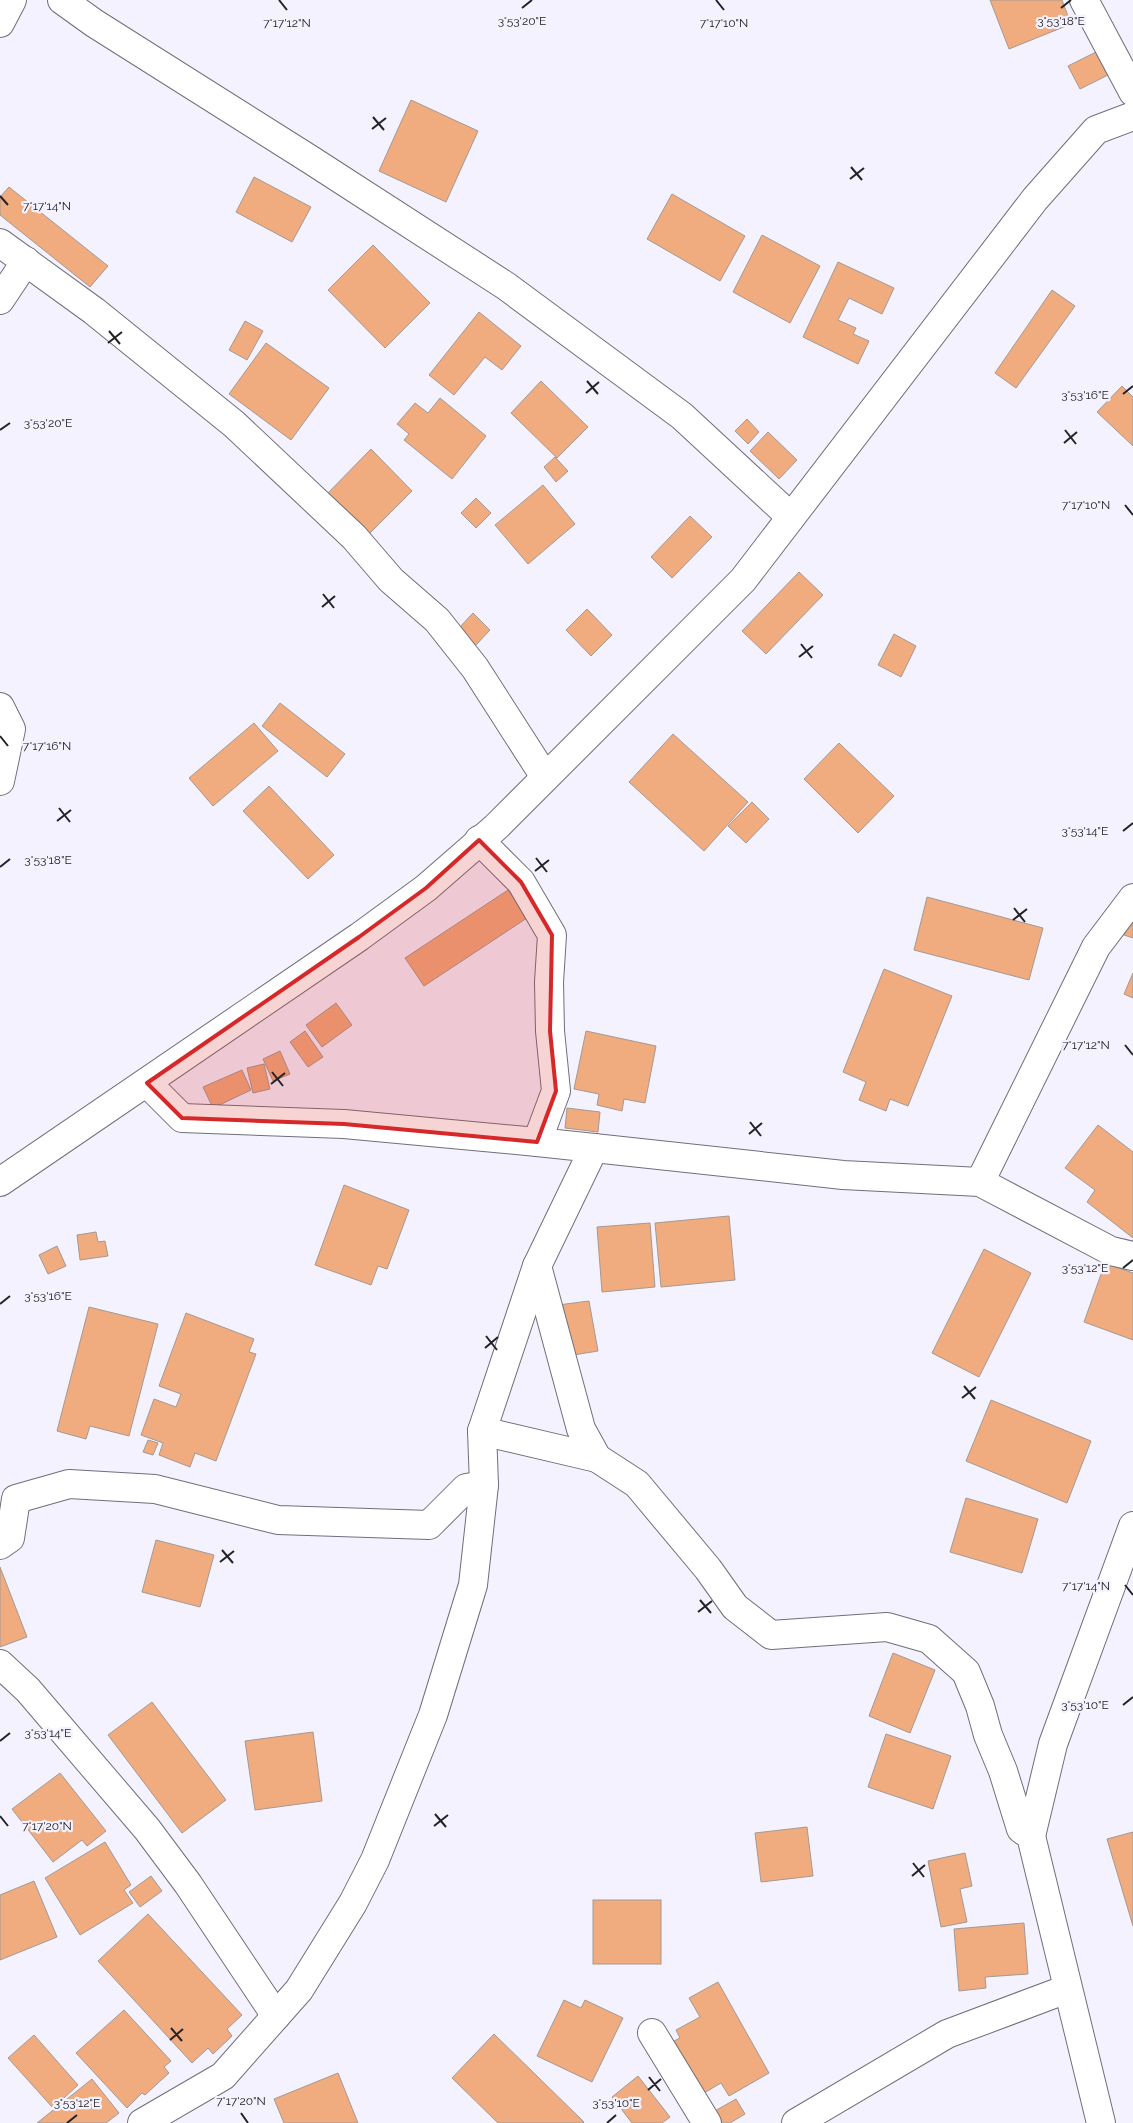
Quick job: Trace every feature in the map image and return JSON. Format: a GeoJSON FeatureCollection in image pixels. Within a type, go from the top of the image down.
{"type":"FeatureCollection","features":[{"type":"Feature","properties":{"kind":"street"},"geometry":{"type":"LineString","coordinates":[[0,23],[12,0]]}},
{"type":"Feature","properties":{"kind":"street"},"geometry":{"type":"LineString","coordinates":[[62,0],[94,24],[311,160],[506,286],[682,416],[791,518]]}},
{"type":"Feature","properties":{"kind":"street"},"geometry":{"type":"LineString","coordinates":[[1084,0],[1133,92]]}},
{"type":"Feature","properties":{"kind":"street"},"geometry":{"type":"LineString","coordinates":[[3,1176],[147,1083],[359,937],[426,888],[496,827],[743,580],[1035,200],[1096,130],[1133,116]]}},
{"type":"Feature","properties":{"kind":"street"},"geometry":{"type":"LineString","coordinates":[[0,243],[116,329],[234,424],[347,531],[391,580],[438,620],[476,668],[545,777]]}},
{"type":"Feature","properties":{"kind":"street"},"geometry":{"type":"LineString","coordinates":[[0,300],[26,261]]}},
{"type":"Feature","properties":{"kind":"street"},"geometry":{"type":"LineString","coordinates":[[0,707],[11,729],[0,781]]}},
{"type":"Feature","properties":{"kind":"street"},"geometry":{"type":"LineString","coordinates":[[479,840],[522,882],[552,935],[549,982],[550,1031],[556,1092],[536,1142]]}},
{"type":"Feature","properties":{"kind":"street"},"geometry":{"type":"LineString","coordinates":[[980,1182],[1096,947],[1133,898]]}},
{"type":"Feature","properties":{"kind":"street"},"geometry":{"type":"LineString","coordinates":[[147,1083],[182,1118],[344,1124],[536,1142],[844,1175],[980,1182],[1111,1251],[1133,1256]]}},
{"type":"Feature","properties":{"kind":"street"},"geometry":{"type":"LineString","coordinates":[[142,2123],[223,2076],[299,1990],[353,1903],[375,1860],[433,1715],[473,1585],[484,1485],[482,1431],[537,1266],[594,1148]]}},
{"type":"Feature","properties":{"kind":"street"},"geometry":{"type":"LineString","coordinates":[[537,1266],[581,1429],[596,1458]]}},
{"type":"Feature","properties":{"kind":"street"},"geometry":{"type":"LineString","coordinates":[[482,1431],[596,1458],[637,1484],[708,1569],[735,1607],[771,1635],[886,1627],[929,1639],[966,1672],[980,1706],[988,1735],[1021,1828],[1031,1836]]}},
{"type":"Feature","properties":{"kind":"street"},"geometry":{"type":"LineString","coordinates":[[0,1545],[10,1538],[16,1499],[69,1484],[155,1489],[278,1520],[429,1525],[466,1488],[484,1485]]}},
{"type":"Feature","properties":{"kind":"street"},"geometry":{"type":"LineString","coordinates":[[1101,2123],[1031,1836],[1053,1744],[1133,1526]]}},
{"type":"Feature","properties":{"kind":"street"},"geometry":{"type":"LineString","coordinates":[[0,1664],[28,1690],[147,1830],[188,1884],[276,2016]]}},
{"type":"Feature","properties":{"kind":"street"},"geometry":{"type":"LineString","coordinates":[[796,2123],[947,2034],[1067,1989]]}},
{"type":"Feature","properties":{"kind":"street"},"geometry":{"type":"LineString","coordinates":[[652,2033],[707,2123]]}},
{"type":"Feature","properties":{"kind":"highlighted area"},"geometry":{"type":"Polygon","coordinates":[[[479,840],[521,882],[552,935],[550,1031],[556,1091],[537,1142],[344,1124],[182,1118],[147,1083],[359,937],[426,888],[479,840]]]}},
{"type":"Feature","properties":{"kind":"building"},"geometry":{"type":"Polygon","coordinates":[[[990,0],[1062,0],[1071,24],[1009,49],[990,0]]]}},
{"type":"Feature","properties":{"kind":"building"},"geometry":{"type":"Polygon","coordinates":[[[1102,49],[1114,72],[1080,89],[1068,66],[1102,49]]]}},
{"type":"Feature","properties":{"kind":"building"},"geometry":{"type":"Polygon","coordinates":[[[411,100],[478,131],[446,202],[379,171],[411,100]]]}},
{"type":"Feature","properties":{"kind":"building"},"geometry":{"type":"Polygon","coordinates":[[[254,177],[311,207],[292,242],[236,212],[254,177]]]}},
{"type":"Feature","properties":{"kind":"building"},"geometry":{"type":"Polygon","coordinates":[[[9,187],[108,266],[90,287],[0,215],[0,197],[9,187]]]}},
{"type":"Feature","properties":{"kind":"building"},"geometry":{"type":"Polygon","coordinates":[[[672,194],[745,236],[720,281],[647,239],[672,194]]]}},
{"type":"Feature","properties":{"kind":"building"},"geometry":{"type":"Polygon","coordinates":[[[762,235],[820,266],[790,323],[733,292],[762,235]]]}},
{"type":"Feature","properties":{"kind":"building"},"geometry":{"type":"Polygon","coordinates":[[[373,245],[430,303],[385,348],[328,290],[373,245]]]}},
{"type":"Feature","properties":{"kind":"building"},"geometry":{"type":"Polygon","coordinates":[[[838,262],[894,288],[882,314],[849,298],[838,320],[856,328],[853,334],[869,341],[858,364],[803,337],[838,262]]]}},
{"type":"Feature","properties":{"kind":"building"},"geometry":{"type":"Polygon","coordinates":[[[1052,290],[1075,306],[1016,388],[995,373],[1052,290]]]}},
{"type":"Feature","properties":{"kind":"building"},"geometry":{"type":"Polygon","coordinates":[[[479,312],[521,346],[502,370],[485,357],[454,395],[429,375],[479,312]]]}},
{"type":"Feature","properties":{"kind":"building"},"geometry":{"type":"Polygon","coordinates":[[[245,321],[263,331],[247,360],[229,350],[245,321]]]}},
{"type":"Feature","properties":{"kind":"building"},"geometry":{"type":"Polygon","coordinates":[[[266,343],[329,388],[291,440],[229,394],[266,343]]]}},
{"type":"Feature","properties":{"kind":"building"},"geometry":{"type":"Polygon","coordinates":[[[541,381],[588,427],[557,458],[511,413],[541,381]]]}},
{"type":"Feature","properties":{"kind":"building"},"geometry":{"type":"Polygon","coordinates":[[[1122,386],[1133,397],[1133,446],[1097,412],[1122,386]]]}},
{"type":"Feature","properties":{"kind":"building"},"geometry":{"type":"Polygon","coordinates":[[[440,398],[486,436],[452,479],[404,440],[409,434],[397,424],[415,403],[428,413],[440,398]]]}},
{"type":"Feature","properties":{"kind":"building"},"geometry":{"type":"Polygon","coordinates":[[[747,419],[759,432],[748,444],[735,431],[747,419]]]}},
{"type":"Feature","properties":{"kind":"building"},"geometry":{"type":"Polygon","coordinates":[[[768,432],[797,460],[779,479],[750,451],[768,432]]]}},
{"type":"Feature","properties":{"kind":"building"},"geometry":{"type":"Polygon","coordinates":[[[371,449],[412,491],[366,537],[325,496],[371,449]]]}},
{"type":"Feature","properties":{"kind":"building"},"geometry":{"type":"Polygon","coordinates":[[[555,457],[568,471],[556,482],[544,467],[555,457]]]}},
{"type":"Feature","properties":{"kind":"building"},"geometry":{"type":"Polygon","coordinates":[[[543,485],[575,524],[528,564],[495,525],[543,485]]]}},
{"type":"Feature","properties":{"kind":"building"},"geometry":{"type":"Polygon","coordinates":[[[476,498],[491,513],[476,528],[461,513],[476,498]]]}},
{"type":"Feature","properties":{"kind":"building"},"geometry":{"type":"Polygon","coordinates":[[[690,516],[712,537],[672,578],[651,557],[690,516]]]}},
{"type":"Feature","properties":{"kind":"building"},"geometry":{"type":"Polygon","coordinates":[[[799,572],[823,595],[766,654],[742,631],[799,572]]]}},
{"type":"Feature","properties":{"kind":"building"},"geometry":{"type":"Polygon","coordinates":[[[587,609],[612,635],[591,656],[566,630],[587,609]]]}},
{"type":"Feature","properties":{"kind":"building"},"geometry":{"type":"Polygon","coordinates":[[[473,613],[490,630],[475,646],[458,629],[473,613]]]}},
{"type":"Feature","properties":{"kind":"building"},"geometry":{"type":"Polygon","coordinates":[[[894,634],[916,646],[901,677],[878,665],[894,634]]]}},
{"type":"Feature","properties":{"kind":"building"},"geometry":{"type":"Polygon","coordinates":[[[280,703],[345,754],[327,777],[262,726],[280,703]]]}},
{"type":"Feature","properties":{"kind":"building"},"geometry":{"type":"Polygon","coordinates":[[[254,723],[278,751],[213,806],[189,778],[254,723]]]}},
{"type":"Feature","properties":{"kind":"building"},"geometry":{"type":"Polygon","coordinates":[[[673,734],[748,802],[704,851],[629,782],[673,734]]]}},
{"type":"Feature","properties":{"kind":"building"},"geometry":{"type":"Polygon","coordinates":[[[839,743],[894,796],[858,833],[804,779],[839,743]]]}},
{"type":"Feature","properties":{"kind":"building"},"geometry":{"type":"Polygon","coordinates":[[[269,786],[334,855],[308,879],[243,811],[269,786]]]}},
{"type":"Feature","properties":{"kind":"building"},"geometry":{"type":"Polygon","coordinates":[[[752,802],[769,819],[746,843],[728,826],[752,802]]]}},
{"type":"Feature","properties":{"kind":"building"},"geometry":{"type":"Polygon","coordinates":[[[508,890],[527,918],[424,986],[405,958],[508,890]]]}},
{"type":"Feature","properties":{"kind":"building"},"geometry":{"type":"Polygon","coordinates":[[[927,897],[1043,928],[1029,980],[914,950],[927,897]]]}},
{"type":"Feature","properties":{"kind":"building"},"geometry":{"type":"Polygon","coordinates":[[[1130,918],[1133,919],[1133,938],[1124,935],[1130,918]]]}},
{"type":"Feature","properties":{"kind":"building"},"geometry":{"type":"Polygon","coordinates":[[[884,969],[952,996],[908,1106],[890,1099],[886,1111],[859,1100],[866,1082],[843,1072],[884,969]]]}},
{"type":"Feature","properties":{"kind":"building"},"geometry":{"type":"Polygon","coordinates":[[[1133,973],[1133,998],[1124,994],[1133,973]]]}},
{"type":"Feature","properties":{"kind":"building"},"geometry":{"type":"Polygon","coordinates":[[[336,1003],[352,1025],[322,1047],[306,1025],[336,1003]]]}},
{"type":"Feature","properties":{"kind":"building"},"geometry":{"type":"Polygon","coordinates":[[[305,1031],[323,1057],[308,1067],[290,1042],[305,1031]]]}},
{"type":"Feature","properties":{"kind":"building"},"geometry":{"type":"Polygon","coordinates":[[[586,1031],[656,1046],[645,1103],[624,1099],[622,1111],[597,1105],[599,1094],[574,1089],[586,1031]]]}},
{"type":"Feature","properties":{"kind":"building"},"geometry":{"type":"Polygon","coordinates":[[[280,1051],[290,1074],[273,1081],[263,1059],[280,1051]]]}},
{"type":"Feature","properties":{"kind":"building"},"geometry":{"type":"Polygon","coordinates":[[[264,1064],[270,1089],[253,1093],[247,1068],[264,1064]]]}},
{"type":"Feature","properties":{"kind":"building"},"geometry":{"type":"Polygon","coordinates":[[[242,1070],[251,1090],[213,1108],[203,1087],[242,1070]]]}},
{"type":"Feature","properties":{"kind":"building"},"geometry":{"type":"Polygon","coordinates":[[[567,1108],[600,1112],[598,1132],[565,1128],[567,1108]]]}},
{"type":"Feature","properties":{"kind":"building"},"geometry":{"type":"Polygon","coordinates":[[[1098,1125],[1133,1152],[1133,1238],[1087,1202],[1095,1190],[1065,1168],[1098,1125]]]}},
{"type":"Feature","properties":{"kind":"building"},"geometry":{"type":"Polygon","coordinates":[[[344,1185],[409,1210],[387,1269],[378,1266],[371,1285],[315,1265],[344,1185]]]}},
{"type":"Feature","properties":{"kind":"building"},"geometry":{"type":"Polygon","coordinates":[[[729,1216],[735,1280],[661,1287],[655,1223],[729,1216]]]}},
{"type":"Feature","properties":{"kind":"building"},"geometry":{"type":"Polygon","coordinates":[[[650,1223],[655,1287],[602,1292],[597,1227],[650,1223]]]}},
{"type":"Feature","properties":{"kind":"building"},"geometry":{"type":"Polygon","coordinates":[[[96,1232],[98,1242],[105,1241],[108,1256],[80,1260],[77,1235],[96,1232]]]}},
{"type":"Feature","properties":{"kind":"building"},"geometry":{"type":"Polygon","coordinates":[[[57,1246],[66,1266],[48,1274],[39,1255],[57,1246]]]}},
{"type":"Feature","properties":{"kind":"building"},"geometry":{"type":"Polygon","coordinates":[[[984,1249],[1031,1273],[979,1377],[932,1353],[984,1249]]]}},
{"type":"Feature","properties":{"kind":"building"},"geometry":{"type":"Polygon","coordinates":[[[1105,1263],[1133,1273],[1133,1340],[1084,1322],[1105,1263]]]}},
{"type":"Feature","properties":{"kind":"building"},"geometry":{"type":"Polygon","coordinates":[[[589,1301],[598,1351],[567,1356],[558,1305],[589,1301]]]}},
{"type":"Feature","properties":{"kind":"building"},"geometry":{"type":"Polygon","coordinates":[[[89,1307],[158,1324],[129,1436],[90,1426],[86,1439],[57,1431],[89,1307]]]}},
{"type":"Feature","properties":{"kind":"building"},"geometry":{"type":"Polygon","coordinates":[[[186,1313],[254,1339],[249,1352],[256,1354],[216,1461],[195,1453],[190,1467],[159,1455],[163,1443],[141,1435],[154,1399],[176,1407],[181,1394],[159,1386],[186,1313]]]}},
{"type":"Feature","properties":{"kind":"building"},"geometry":{"type":"Polygon","coordinates":[[[991,1400],[1091,1441],[1067,1503],[966,1461],[991,1400]]]}},
{"type":"Feature","properties":{"kind":"building"},"geometry":{"type":"Polygon","coordinates":[[[148,1440],[158,1443],[153,1455],[143,1452],[148,1440]]]}},
{"type":"Feature","properties":{"kind":"building"},"geometry":{"type":"Polygon","coordinates":[[[966,1498],[1038,1519],[1022,1573],[950,1552],[966,1498]]]}},
{"type":"Feature","properties":{"kind":"building"},"geometry":{"type":"Polygon","coordinates":[[[156,1540],[214,1555],[200,1607],[142,1592],[156,1540]]]}},
{"type":"Feature","properties":{"kind":"building"},"geometry":{"type":"Polygon","coordinates":[[[0,1567],[27,1637],[0,1647],[0,1567]]]}},
{"type":"Feature","properties":{"kind":"building"},"geometry":{"type":"Polygon","coordinates":[[[893,1653],[935,1670],[910,1733],[869,1716],[893,1653]]]}},
{"type":"Feature","properties":{"kind":"building"},"geometry":{"type":"Polygon","coordinates":[[[152,1702],[226,1800],[182,1833],[108,1735],[152,1702]]]}},
{"type":"Feature","properties":{"kind":"building"},"geometry":{"type":"Polygon","coordinates":[[[313,1732],[322,1801],[255,1810],[245,1741],[313,1732]]]}},
{"type":"Feature","properties":{"kind":"building"},"geometry":{"type":"Polygon","coordinates":[[[886,1734],[951,1756],[933,1809],[868,1787],[886,1734]]]}},
{"type":"Feature","properties":{"kind":"building"},"geometry":{"type":"Polygon","coordinates":[[[60,1773],[106,1831],[87,1846],[82,1840],[53,1862],[12,1809],[60,1773]]]}},
{"type":"Feature","properties":{"kind":"building"},"geometry":{"type":"Polygon","coordinates":[[[807,1827],[813,1876],[761,1882],[755,1833],[807,1827]]]}},
{"type":"Feature","properties":{"kind":"building"},"geometry":{"type":"Polygon","coordinates":[[[1133,1832],[1133,1926],[1107,1839],[1133,1832]]]}},
{"type":"Feature","properties":{"kind":"building"},"geometry":{"type":"Polygon","coordinates":[[[105,1842],[131,1885],[124,1890],[133,1903],[80,1935],[45,1878],[105,1842]]]}},
{"type":"Feature","properties":{"kind":"building"},"geometry":{"type":"Polygon","coordinates":[[[965,1853],[972,1886],[960,1889],[967,1922],[941,1927],[928,1861],[965,1853]]]}},
{"type":"Feature","properties":{"kind":"building"},"geometry":{"type":"Polygon","coordinates":[[[151,1876],[162,1891],[140,1907],[129,1892],[151,1876]]]}},
{"type":"Feature","properties":{"kind":"building"},"geometry":{"type":"Polygon","coordinates":[[[34,1881],[57,1937],[0,1960],[0,1895],[34,1881]]]}},
{"type":"Feature","properties":{"kind":"building"},"geometry":{"type":"Polygon","coordinates":[[[593,1900],[661,1900],[661,1964],[593,1964],[593,1900]]]}},
{"type":"Feature","properties":{"kind":"building"},"geometry":{"type":"Polygon","coordinates":[[[148,1914],[242,2015],[227,2029],[232,2036],[213,2054],[208,2048],[192,2063],[98,1961],[148,1914]]]}},
{"type":"Feature","properties":{"kind":"building"},"geometry":{"type":"Polygon","coordinates":[[[1024,1923],[1028,1974],[985,1977],[986,1988],[959,1991],[954,1929],[1024,1923]]]}},
{"type":"Feature","properties":{"kind":"building"},"geometry":{"type":"Polygon","coordinates":[[[718,1982],[769,2073],[729,2096],[721,2083],[704,2093],[674,2041],[680,2038],[676,2030],[700,2017],[689,1998],[718,1982]]]}},
{"type":"Feature","properties":{"kind":"building"},"geometry":{"type":"Polygon","coordinates":[[[564,2000],[581,2008],[585,2000],[623,2018],[592,2082],[537,2056],[564,2000]]]}},
{"type":"Feature","properties":{"kind":"building"},"geometry":{"type":"Polygon","coordinates":[[[124,2010],[171,2061],[164,2067],[169,2073],[145,2095],[142,2093],[127,2108],[76,2053],[124,2010]]]}},
{"type":"Feature","properties":{"kind":"building"},"geometry":{"type":"Polygon","coordinates":[[[494,2034],[584,2122],[498,2123],[452,2078],[494,2034]]]}},
{"type":"Feature","properties":{"kind":"building"},"geometry":{"type":"Polygon","coordinates":[[[34,2035],[78,2085],[53,2108],[8,2058],[34,2035]]]}},
{"type":"Feature","properties":{"kind":"building"},"geometry":{"type":"Polygon","coordinates":[[[338,2073],[358,2123],[284,2123],[274,2099],[338,2073]]]}},
{"type":"Feature","properties":{"kind":"building"},"geometry":{"type":"Polygon","coordinates":[[[638,2076],[670,2117],[662,2123],[632,2123],[612,2097],[638,2076]]]}},
{"type":"Feature","properties":{"kind":"building"},"geometry":{"type":"Polygon","coordinates":[[[92,2079],[119,2113],[106,2123],[37,2123],[92,2079]]]}},
{"type":"Feature","properties":{"kind":"building"},"geometry":{"type":"Polygon","coordinates":[[[736,2099],[745,2114],[730,2123],[719,2123],[713,2112],[736,2099]]]}}]}
